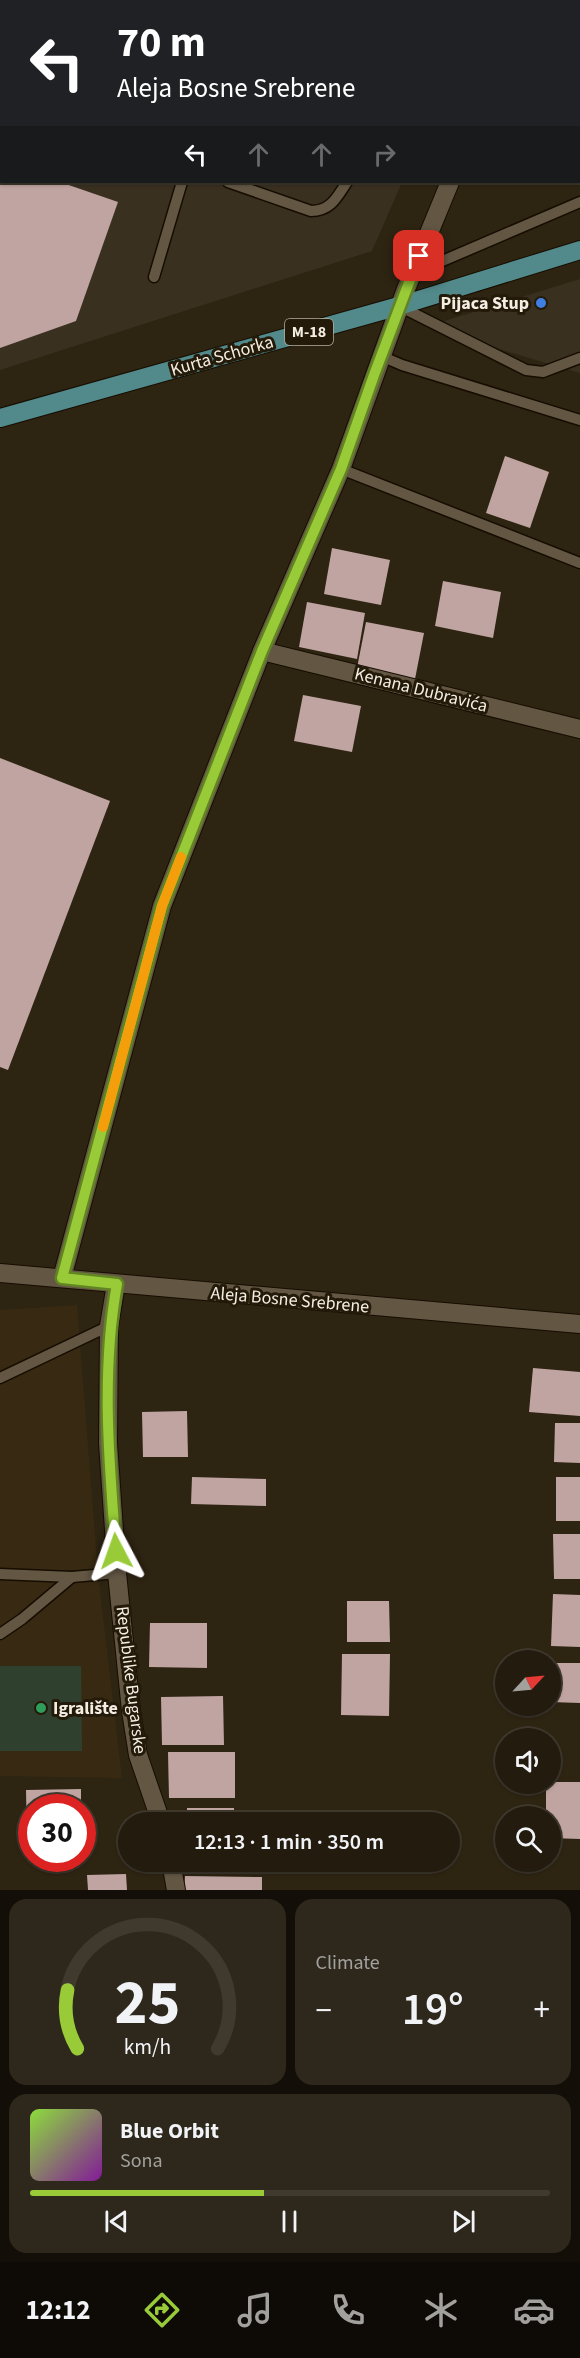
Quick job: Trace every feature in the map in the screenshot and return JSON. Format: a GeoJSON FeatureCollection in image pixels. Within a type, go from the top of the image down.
{"type":"FeatureCollection","features":[{"type":"Feature","properties":{"kind":"main road","name":"Kurta Schorka"},"geometry":{"type":"LineString","coordinates":[[0,418],[399,306],[580,250]]}},
{"type":"Feature","properties":{"kind":"street"},"geometry":{"type":"LineString","coordinates":[[62,1278],[162,906],[262,651],[341,469],[399,306],[450,183]]}},
{"type":"Feature","properties":{"kind":"street","name":"Kenana Dubravića"},"geometry":{"type":"LineString","coordinates":[[262,651],[580,729]]}},
{"type":"Feature","properties":{"kind":"street","name":"Aleja Bosne Srebrene"},"geometry":{"type":"LineString","coordinates":[[0,1273],[580,1324]]}},
{"type":"Feature","properties":{"kind":"street","name":"Republike Bugarske"},"geometry":{"type":"LineString","coordinates":[[117,1284],[109,1326],[108,1443],[117,1573],[131,1711],[138,1755],[157,1812]]}},
{"type":"Feature","properties":{"kind":"street"},"geometry":{"type":"LineString","coordinates":[[173,1872],[176,1890]]}},
{"type":"Feature","properties":{"kind":"lane"},"geometry":{"type":"LineString","coordinates":[[154,277],[182,183]]}},
{"type":"Feature","properties":{"kind":"lane"},"geometry":{"type":"LineString","coordinates":[[231,183],[320,211],[331,206],[346,183]]}},
{"type":"Feature","properties":{"kind":"lane"},"geometry":{"type":"LineString","coordinates":[[412,275],[580,202]]}},
{"type":"Feature","properties":{"kind":"lane"},"geometry":{"type":"LineString","coordinates":[[399,306],[526,370],[543,372],[580,358]]}},
{"type":"Feature","properties":{"kind":"lane"},"geometry":{"type":"LineString","coordinates":[[381,356],[402,365],[580,420]]}},
{"type":"Feature","properties":{"kind":"lane"},"geometry":{"type":"LineString","coordinates":[[341,469],[580,562]]}},
{"type":"Feature","properties":{"kind":"lane"},"geometry":{"type":"LineString","coordinates":[[0,1378],[109,1326]]}},
{"type":"Feature","properties":{"kind":"lane"},"geometry":{"type":"LineString","coordinates":[[0,1574],[72,1577],[117,1573]]}},
{"type":"Feature","properties":{"kind":"lane"},"geometry":{"type":"LineString","coordinates":[[0,1634],[22,1619],[72,1577]]}},
{"type":"Feature","properties":{"kind":"shaded area"},"geometry":{"type":"Polygon","coordinates":[[[0,183],[402,183],[372,251],[0,370],[0,183]]]}},
{"type":"Feature","properties":{"kind":"shaded area","name":"Pijaca Stup"},"geometry":{"type":"Polygon","coordinates":[[[580,279],[580,373],[425,327],[580,279]]]}},
{"type":"Feature","properties":{"kind":"shaded area"},"geometry":{"type":"Polygon","coordinates":[[[77,1305],[98,1574],[122,1778],[0,1776],[0,1310],[77,1305]]]}},
{"type":"Feature","properties":{"kind":"green space","name":"Igralište"},"geometry":{"type":"Polygon","coordinates":[[[0,1666],[81,1666],[82,1751],[0,1751],[0,1666]]]}},
{"type":"Feature","properties":{"kind":"building"},"geometry":{"type":"Polygon","coordinates":[[[0,183],[63,183],[118,202],[76,321],[0,348],[0,183]]]}},
{"type":"Feature","properties":{"kind":"building"},"geometry":{"type":"Polygon","coordinates":[[[505,456],[549,472],[530,528],[486,513],[505,456]]]}},
{"type":"Feature","properties":{"kind":"building"},"geometry":{"type":"Polygon","coordinates":[[[332,548],[390,560],[381,605],[324,594],[332,548]]]}},
{"type":"Feature","properties":{"kind":"building"},"geometry":{"type":"Polygon","coordinates":[[[443,581],[501,592],[493,638],[435,626],[443,581]]]}},
{"type":"Feature","properties":{"kind":"building"},"geometry":{"type":"Polygon","coordinates":[[[307,602],[365,613],[357,659],[299,647],[307,602]]]}},
{"type":"Feature","properties":{"kind":"building"},"geometry":{"type":"Polygon","coordinates":[[[366,622],[424,633],[415,679],[357,668],[366,622]]]}},
{"type":"Feature","properties":{"kind":"building"},"geometry":{"type":"Polygon","coordinates":[[[303,695],[361,706],[352,752],[294,741],[303,695]]]}},
{"type":"Feature","properties":{"kind":"building"},"geometry":{"type":"Polygon","coordinates":[[[0,758],[110,801],[8,1070],[0,1067],[0,758]]]}},
{"type":"Feature","properties":{"kind":"building"},"geometry":{"type":"Polygon","coordinates":[[[533,1368],[580,1372],[580,1416],[529,1412],[533,1368]]]}},
{"type":"Feature","properties":{"kind":"building"},"geometry":{"type":"Polygon","coordinates":[[[187,1411],[188,1457],[143,1457],[142,1412],[187,1411]]]}},
{"type":"Feature","properties":{"kind":"building"},"geometry":{"type":"Polygon","coordinates":[[[555,1423],[580,1423],[580,1463],[554,1462],[555,1423]]]}},
{"type":"Feature","properties":{"kind":"building"},"geometry":{"type":"Polygon","coordinates":[[[192,1477],[266,1479],[266,1506],[191,1504],[192,1477]]]}},
{"type":"Feature","properties":{"kind":"building"},"geometry":{"type":"Polygon","coordinates":[[[556,1477],[580,1477],[580,1521],[556,1521],[556,1477]]]}},
{"type":"Feature","properties":{"kind":"building"},"geometry":{"type":"Polygon","coordinates":[[[553,1534],[580,1534],[580,1579],[554,1579],[553,1534]]]}},
{"type":"Feature","properties":{"kind":"building"},"geometry":{"type":"Polygon","coordinates":[[[553,1594],[580,1595],[580,1647],[551,1646],[553,1594]]]}},
{"type":"Feature","properties":{"kind":"building"},"geometry":{"type":"Polygon","coordinates":[[[347,1601],[389,1601],[390,1642],[347,1642],[347,1601]]]}},
{"type":"Feature","properties":{"kind":"building"},"geometry":{"type":"Polygon","coordinates":[[[150,1623],[207,1623],[207,1668],[149,1667],[150,1623]]]}},
{"type":"Feature","properties":{"kind":"building"},"geometry":{"type":"Polygon","coordinates":[[[342,1654],[390,1654],[389,1716],[341,1715],[342,1654]]]}},
{"type":"Feature","properties":{"kind":"building"},"geometry":{"type":"Polygon","coordinates":[[[561,1663],[580,1663],[580,1703],[561,1702],[561,1663]]]}},
{"type":"Feature","properties":{"kind":"building"},"geometry":{"type":"Polygon","coordinates":[[[223,1696],[224,1745],[162,1745],[161,1697],[223,1696]]]}},
{"type":"Feature","properties":{"kind":"building"},"geometry":{"type":"Polygon","coordinates":[[[168,1752],[235,1752],[235,1798],[169,1798],[168,1752]]]}},
{"type":"Feature","properties":{"kind":"building"},"geometry":{"type":"Polygon","coordinates":[[[561,1782],[580,1782],[580,1839],[561,1838],[561,1806],[546,1806],[546,1794],[561,1794],[561,1782]]]}},
{"type":"Feature","properties":{"kind":"building"},"geometry":{"type":"Polygon","coordinates":[[[81,1789],[81,1794],[26,1794],[26,1790],[81,1789]]]}},
{"type":"Feature","properties":{"kind":"building"},"geometry":{"type":"Polygon","coordinates":[[[187,1808],[234,1808],[234,1812],[187,1812],[187,1808]]]}},
{"type":"Feature","properties":{"kind":"building"},"geometry":{"type":"Polygon","coordinates":[[[126,1874],[127,1890],[88,1890],[87,1875],[126,1874]]]}},
{"type":"Feature","properties":{"kind":"building"},"geometry":{"type":"Polygon","coordinates":[[[185,1876],[262,1877],[262,1890],[184,1890],[185,1876]]]}},
{"type":"Feature","properties":{"kind":"slow traffic"},"geometry":{"type":"LineString","coordinates":[[103,1127],[162,906],[181,857]]}},
{"type":"Feature","properties":{"kind":"place","name":"Pijaca Stup"},"geometry":{"type":"Point","coordinates":[541,303]}},
{"type":"Feature","properties":{"kind":"place","name":"Igralište"},"geometry":{"type":"Point","coordinates":[41,1708]}},
{"type":"Feature","properties":{"kind":"route"},"geometry":{"type":"LineString","coordinates":[[116,1551],[108,1443],[109,1326],[117,1284],[62,1278],[162,906],[262,651],[341,469],[419,256]]}}]}
